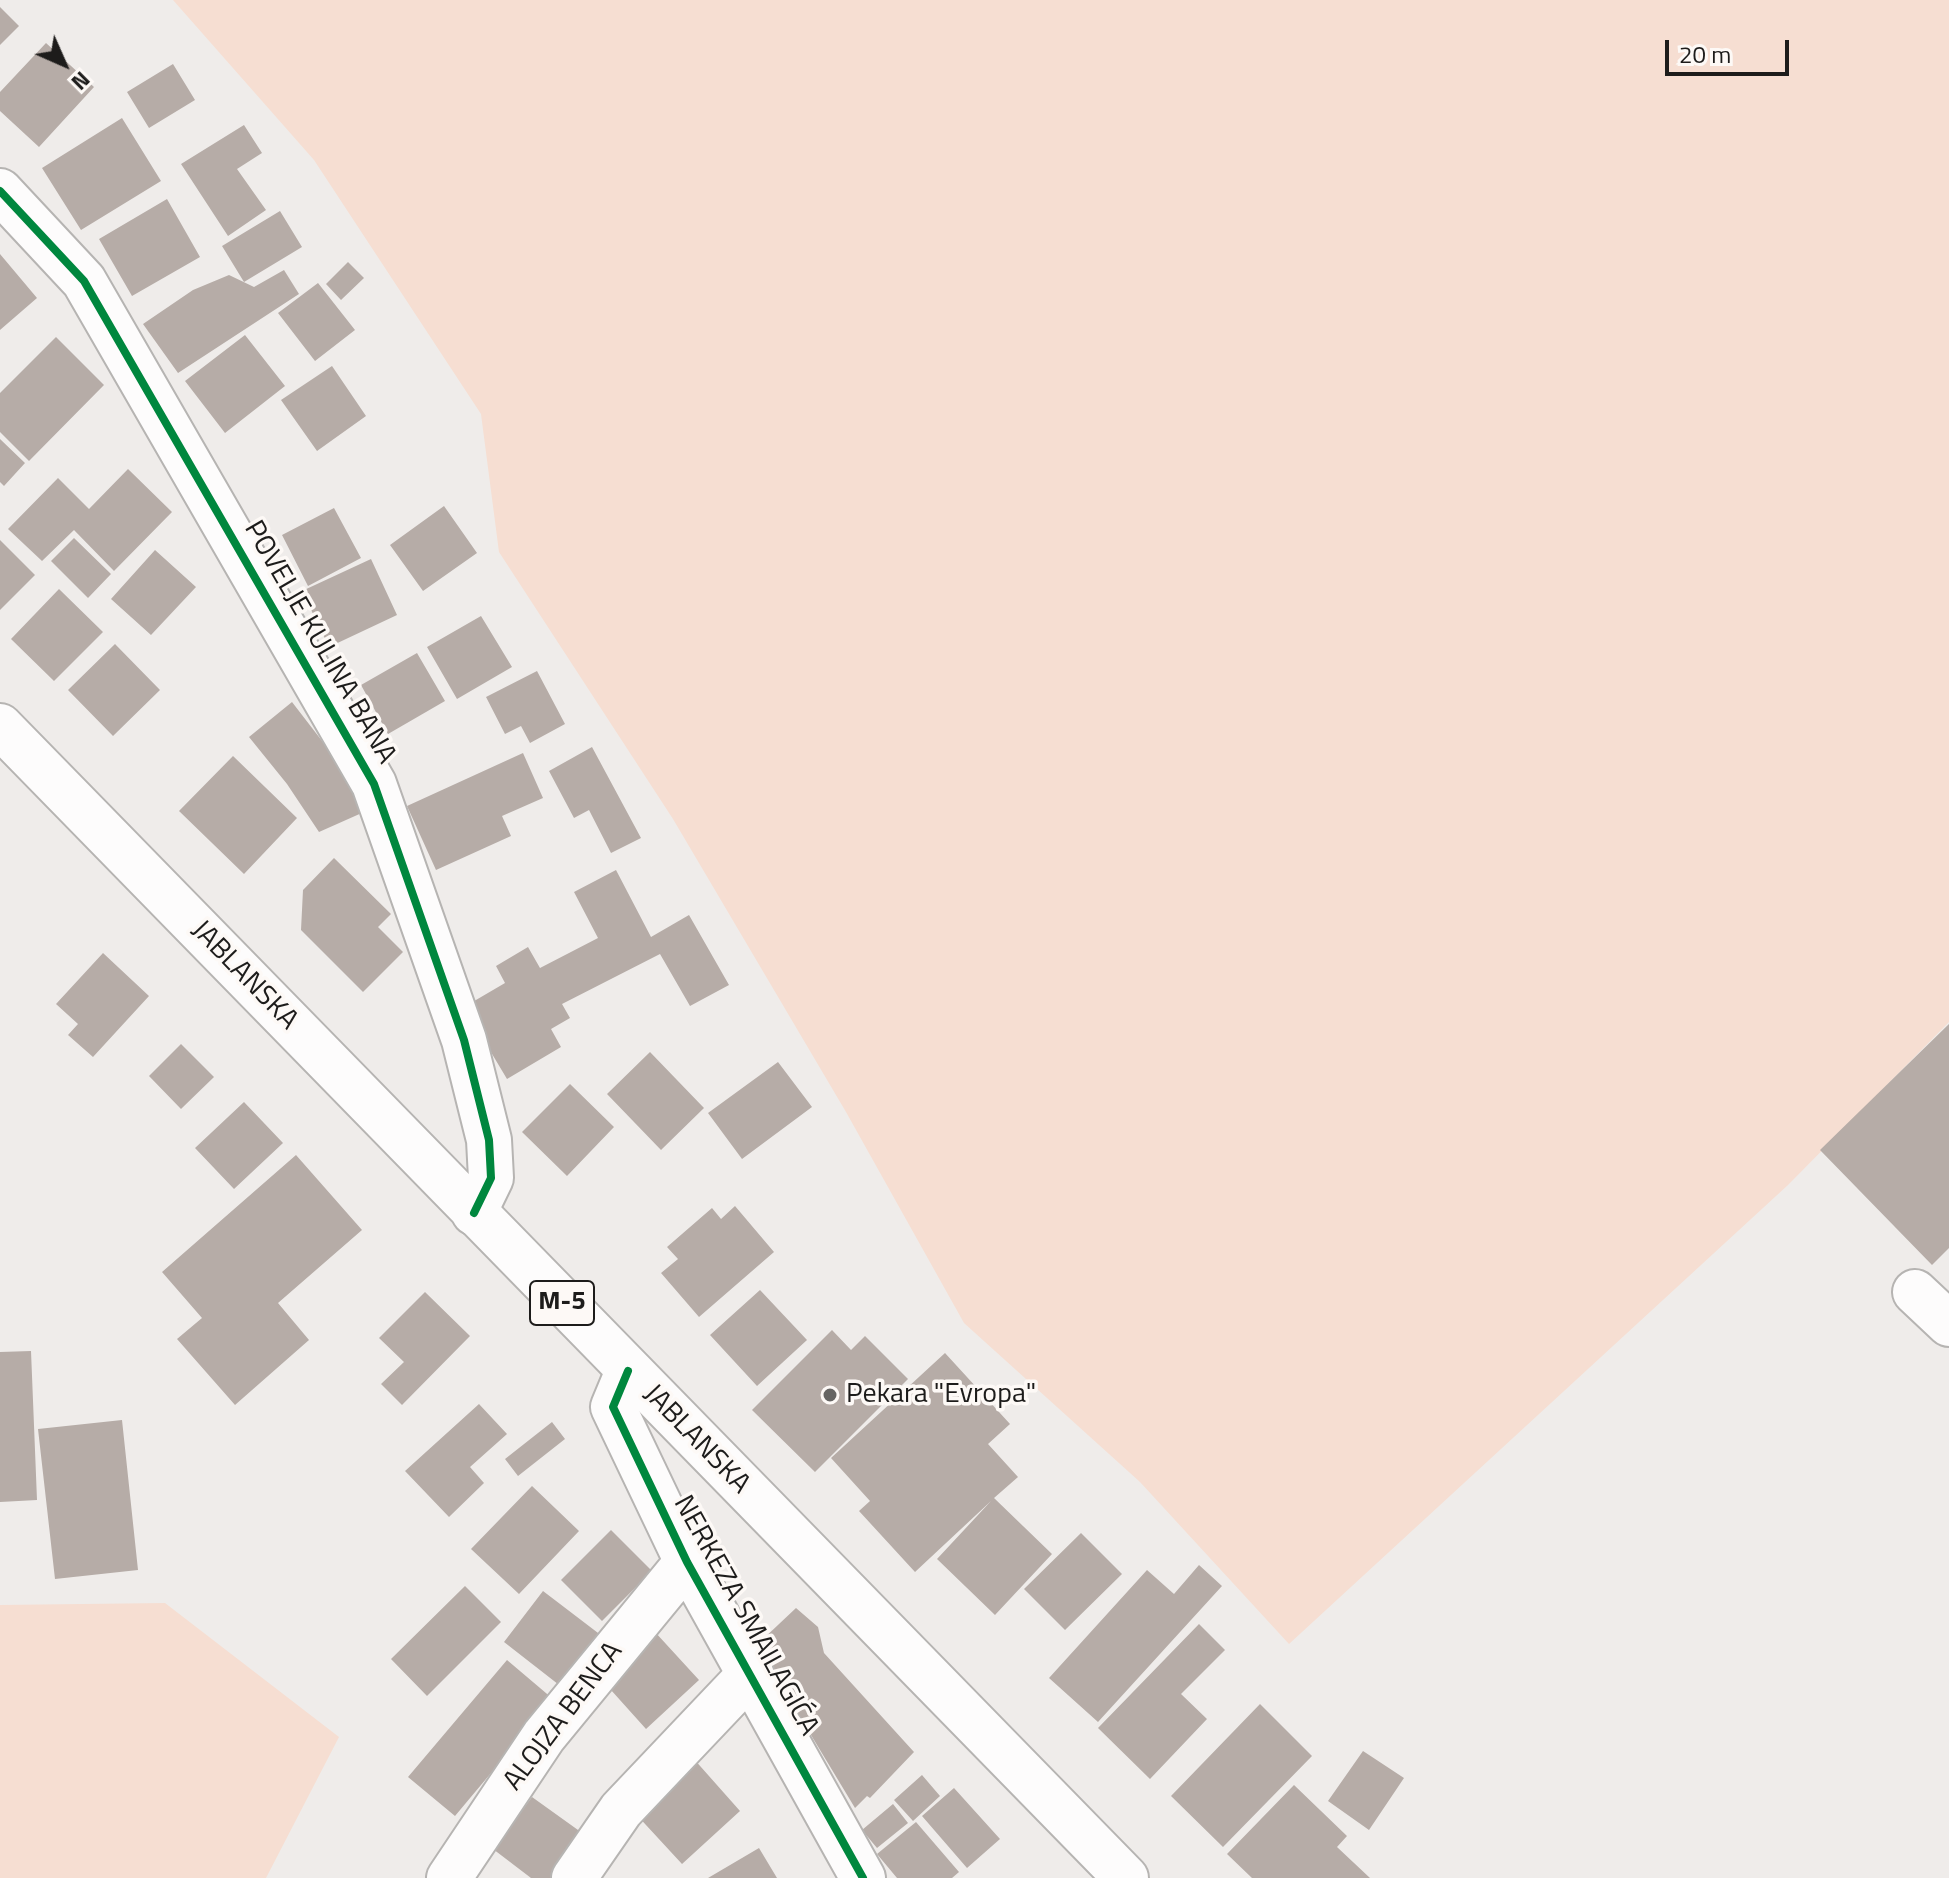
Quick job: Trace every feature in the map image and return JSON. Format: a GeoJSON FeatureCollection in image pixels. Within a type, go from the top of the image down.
{"type":"FeatureCollection","features":[{"type":"Feature","properties":{"kind":"street","name":"POVELJE KULINA BANA"},"geometry":{"type":"LineString","coordinates":[[0,191],[84,281],[374,784],[464,1040],[489,1140],[491,1178],[474,1213]]}},
{"type":"Feature","properties":{"kind":"street","name":"JABLANSKA"},"geometry":{"type":"LineString","coordinates":[[0,726],[1126,1878]]}},
{"type":"Feature","properties":{"kind":"street"},"geometry":{"type":"LineString","coordinates":[[1915,1292],[1949,1324]]}},
{"type":"Feature","properties":{"kind":"street","name":"NERKEZA SMAILAGIĆA"},"geometry":{"type":"LineString","coordinates":[[628,1371],[613,1407],[687,1562],[863,1878]]}},
{"type":"Feature","properties":{"kind":"street","name":"ALOJZA BENCA"},"geometry":{"type":"LineString","coordinates":[[449,1878],[544,1736],[687,1562]]}},
{"type":"Feature","properties":{"kind":"street"},"geometry":{"type":"LineString","coordinates":[[574,1878],[621,1810],[751,1673]]}},
{"type":"Feature","properties":{"kind":"shaded area"},"geometry":{"type":"Polygon","coordinates":[[[173,0],[1949,0],[1949,1022],[1788,1185],[1289,1644],[1140,1482],[964,1323],[846,1112],[673,819],[499,552],[481,414],[314,160],[173,0]]]}},
{"type":"Feature","properties":{"kind":"shaded area"},"geometry":{"type":"Polygon","coordinates":[[[165,1603],[339,1737],[266,1878],[0,1878],[0,1605],[165,1603]]]}},
{"type":"Feature","properties":{"kind":"building"},"geometry":{"type":"Polygon","coordinates":[[[0,7],[19,26],[0,45],[0,7]]]}},
{"type":"Feature","properties":{"kind":"building"},"geometry":{"type":"Polygon","coordinates":[[[46,43],[94,87],[39,147],[0,111],[0,92],[46,43]]]}},
{"type":"Feature","properties":{"kind":"building"},"geometry":{"type":"Polygon","coordinates":[[[173,64],[195,100],[149,128],[127,92],[173,64]]]}},
{"type":"Feature","properties":{"kind":"building"},"geometry":{"type":"Polygon","coordinates":[[[122,118],[161,181],[81,230],[42,168],[122,118]]]}},
{"type":"Feature","properties":{"kind":"building"},"geometry":{"type":"Polygon","coordinates":[[[244,125],[262,153],[237,169],[266,210],[228,236],[181,164],[244,125]]]}},
{"type":"Feature","properties":{"kind":"building"},"geometry":{"type":"Polygon","coordinates":[[[167,199],[200,257],[132,296],[99,239],[167,199]]]}},
{"type":"Feature","properties":{"kind":"building"},"geometry":{"type":"Polygon","coordinates":[[[280,211],[302,247],[244,282],[222,246],[280,211]]]}},
{"type":"Feature","properties":{"kind":"building"},"geometry":{"type":"Polygon","coordinates":[[[0,254],[37,298],[0,330],[0,254]]]}},
{"type":"Feature","properties":{"kind":"building"},"geometry":{"type":"Polygon","coordinates":[[[348,262],[364,278],[341,300],[326,284],[348,262]]]}},
{"type":"Feature","properties":{"kind":"building"},"geometry":{"type":"Polygon","coordinates":[[[284,270],[299,294],[178,373],[143,324],[193,290],[229,275],[254,287],[284,270]]]}},
{"type":"Feature","properties":{"kind":"building"},"geometry":{"type":"Polygon","coordinates":[[[318,283],[355,330],[315,361],[278,313],[318,283]]]}},
{"type":"Feature","properties":{"kind":"building"},"geometry":{"type":"Polygon","coordinates":[[[245,335],[285,386],[225,433],[185,381],[245,335]]]}},
{"type":"Feature","properties":{"kind":"building"},"geometry":{"type":"Polygon","coordinates":[[[56,337],[104,385],[29,461],[0,432],[0,393],[56,337]]]}},
{"type":"Feature","properties":{"kind":"building"},"geometry":{"type":"Polygon","coordinates":[[[332,366],[366,416],[317,451],[281,400],[332,366]]]}},
{"type":"Feature","properties":{"kind":"building"},"geometry":{"type":"Polygon","coordinates":[[[0,439],[25,463],[4,486],[0,482],[0,439]]]}},
{"type":"Feature","properties":{"kind":"building"},"geometry":{"type":"Polygon","coordinates":[[[128,469],[172,512],[114,571],[74,530],[42,561],[8,529],[58,478],[89,509],[128,469]]]}},
{"type":"Feature","properties":{"kind":"building"},"geometry":{"type":"Polygon","coordinates":[[[444,506],[477,553],[423,591],[390,545],[444,506]]]}},
{"type":"Feature","properties":{"kind":"building"},"geometry":{"type":"Polygon","coordinates":[[[334,508],[361,558],[308,586],[282,535],[334,508]]]}},
{"type":"Feature","properties":{"kind":"building"},"geometry":{"type":"Polygon","coordinates":[[[74,538],[111,574],[88,598],[51,561],[74,538]]]}},
{"type":"Feature","properties":{"kind":"building"},"geometry":{"type":"Polygon","coordinates":[[[0,540],[35,575],[0,610],[0,540]]]}},
{"type":"Feature","properties":{"kind":"building"},"geometry":{"type":"Polygon","coordinates":[[[155,550],[196,587],[151,635],[111,599],[155,550]]]}},
{"type":"Feature","properties":{"kind":"building"},"geometry":{"type":"Polygon","coordinates":[[[371,559],[397,615],[329,647],[302,591],[371,559]]]}},
{"type":"Feature","properties":{"kind":"building"},"geometry":{"type":"Polygon","coordinates":[[[59,589],[103,632],[54,681],[11,639],[59,589]]]}},
{"type":"Feature","properties":{"kind":"building"},"geometry":{"type":"Polygon","coordinates":[[[481,616],[512,667],[457,699],[427,647],[481,616]]]}},
{"type":"Feature","properties":{"kind":"building"},"geometry":{"type":"Polygon","coordinates":[[[115,644],[160,690],[113,736],[68,690],[115,644]]]}},
{"type":"Feature","properties":{"kind":"building"},"geometry":{"type":"Polygon","coordinates":[[[417,653],[445,701],[388,734],[361,685],[417,653]]]}},
{"type":"Feature","properties":{"kind":"building"},"geometry":{"type":"Polygon","coordinates":[[[537,671],[565,724],[530,743],[521,726],[505,734],[486,697],[537,671]]]}},
{"type":"Feature","properties":{"kind":"building"},"geometry":{"type":"Polygon","coordinates":[[[292,702],[329,750],[364,812],[319,832],[287,784],[249,737],[292,702]]]}},
{"type":"Feature","properties":{"kind":"building"},"geometry":{"type":"Polygon","coordinates":[[[592,747],[641,838],[611,853],[589,810],[574,818],[549,771],[592,747]]]}},
{"type":"Feature","properties":{"kind":"building"},"geometry":{"type":"Polygon","coordinates":[[[523,753],[543,798],[502,816],[511,836],[436,870],[407,806],[523,753]]]}},
{"type":"Feature","properties":{"kind":"building"},"geometry":{"type":"Polygon","coordinates":[[[233,756],[297,818],[244,874],[179,811],[233,756]]]}},
{"type":"Feature","properties":{"kind":"building"},"geometry":{"type":"Polygon","coordinates":[[[334,858],[391,914],[378,927],[403,952],[363,992],[301,930],[303,890],[334,858]]]}},
{"type":"Feature","properties":{"kind":"building"},"geometry":{"type":"Polygon","coordinates":[[[616,870],[651,937],[689,915],[729,985],[690,1006],[660,954],[562,1004],[570,1018],[551,1029],[561,1047],[507,1079],[464,1007],[505,983],[496,966],[528,947],[540,968],[598,938],[574,892],[616,870]]]}},
{"type":"Feature","properties":{"kind":"building"},"geometry":{"type":"Polygon","coordinates":[[[103,953],[149,996],[93,1057],[68,1035],[78,1024],[56,1004],[103,953]]]}},
{"type":"Feature","properties":{"kind":"building"},"geometry":{"type":"Polygon","coordinates":[[[1949,1024],[1949,1248],[1932,1265],[1820,1150],[1949,1024]]]}},
{"type":"Feature","properties":{"kind":"building"},"geometry":{"type":"Polygon","coordinates":[[[181,1044],[214,1077],[181,1109],[149,1076],[181,1044]]]}},
{"type":"Feature","properties":{"kind":"building"},"geometry":{"type":"Polygon","coordinates":[[[650,1052],[704,1108],[661,1150],[607,1094],[650,1052]]]}},
{"type":"Feature","properties":{"kind":"building"},"geometry":{"type":"Polygon","coordinates":[[[778,1062],[812,1107],[742,1159],[708,1113],[778,1062]]]}},
{"type":"Feature","properties":{"kind":"building"},"geometry":{"type":"Polygon","coordinates":[[[570,1084],[614,1127],[567,1176],[522,1132],[570,1084]]]}},
{"type":"Feature","properties":{"kind":"building"},"geometry":{"type":"Polygon","coordinates":[[[244,1102],[283,1143],[234,1189],[195,1148],[244,1102]]]}},
{"type":"Feature","properties":{"kind":"building"},"geometry":{"type":"Polygon","coordinates":[[[296,1155],[362,1230],[278,1303],[309,1340],[235,1405],[177,1339],[202,1318],[162,1272],[296,1155]]]}},
{"type":"Feature","properties":{"kind":"building"},"geometry":{"type":"Polygon","coordinates":[[[735,1206],[774,1252],[699,1317],[661,1273],[678,1259],[667,1247],[712,1208],[721,1219],[735,1206]]]}},
{"type":"Feature","properties":{"kind":"building"},"geometry":{"type":"Polygon","coordinates":[[[760,1290],[807,1340],[757,1386],[710,1335],[760,1290]]]}},
{"type":"Feature","properties":{"kind":"building"},"geometry":{"type":"Polygon","coordinates":[[[425,1292],[470,1336],[402,1405],[381,1384],[404,1362],[379,1338],[425,1292]]]}},
{"type":"Feature","properties":{"kind":"building","name":"Pekara \"Evropa\""},"geometry":{"type":"Polygon","coordinates":[[[832,1330],[851,1350],[865,1336],[908,1379],[815,1472],[752,1410],[832,1330]]]}},
{"type":"Feature","properties":{"kind":"building"},"geometry":{"type":"Polygon","coordinates":[[[31,1351],[37,1500],[0,1502],[0,1352],[31,1351]]]}},
{"type":"Feature","properties":{"kind":"building"},"geometry":{"type":"Polygon","coordinates":[[[945,1353],[1010,1424],[988,1444],[1018,1477],[994,1498],[1052,1554],[995,1615],[937,1559],[991,1501],[915,1572],[859,1511],[870,1501],[831,1458],[945,1353]]]}},
{"type":"Feature","properties":{"kind":"building"},"geometry":{"type":"Polygon","coordinates":[[[479,1404],[507,1434],[470,1467],[484,1483],[449,1517],[405,1471],[479,1404]]]}},
{"type":"Feature","properties":{"kind":"building"},"geometry":{"type":"Polygon","coordinates":[[[122,1420],[138,1570],[55,1579],[38,1429],[122,1420]]]}},
{"type":"Feature","properties":{"kind":"building"},"geometry":{"type":"Polygon","coordinates":[[[552,1422],[565,1439],[518,1476],[505,1459],[552,1422]]]}},
{"type":"Feature","properties":{"kind":"building"},"geometry":{"type":"Polygon","coordinates":[[[532,1486],[579,1531],[519,1594],[471,1549],[532,1486]]]}},
{"type":"Feature","properties":{"kind":"building"},"geometry":{"type":"Polygon","coordinates":[[[611,1530],[652,1571],[602,1621],[561,1580],[611,1530]]]}},
{"type":"Feature","properties":{"kind":"building"},"geometry":{"type":"Polygon","coordinates":[[[1081,1533],[1122,1574],[1065,1630],[1024,1589],[1081,1533]]]}},
{"type":"Feature","properties":{"kind":"building"},"geometry":{"type":"Polygon","coordinates":[[[1199,1565],[1222,1586],[1098,1722],[1049,1678],[1147,1570],[1174,1594],[1199,1565]]]}},
{"type":"Feature","properties":{"kind":"building"},"geometry":{"type":"Polygon","coordinates":[[[465,1586],[501,1622],[427,1696],[391,1659],[465,1586]]]}},
{"type":"Feature","properties":{"kind":"building"},"geometry":{"type":"Polygon","coordinates":[[[543,1591],[602,1636],[563,1688],[504,1642],[543,1591]]]}},
{"type":"Feature","properties":{"kind":"building"},"geometry":{"type":"Polygon","coordinates":[[[796,1608],[818,1627],[824,1653],[914,1752],[870,1798],[867,1796],[855,1808],[770,1667],[761,1641],[796,1608]]]}},
{"type":"Feature","properties":{"kind":"building"},"geometry":{"type":"Polygon","coordinates":[[[1199,1624],[1225,1650],[1181,1694],[1207,1719],[1150,1779],[1098,1728],[1199,1624]]]}},
{"type":"Feature","properties":{"kind":"building"},"geometry":{"type":"Polygon","coordinates":[[[655,1632],[699,1680],[646,1729],[602,1680],[655,1632]]]}},
{"type":"Feature","properties":{"kind":"building"},"geometry":{"type":"Polygon","coordinates":[[[507,1660],[553,1699],[455,1816],[408,1777],[507,1660]]]}},
{"type":"Feature","properties":{"kind":"building"},"geometry":{"type":"Polygon","coordinates":[[[1260,1704],[1312,1756],[1223,1847],[1171,1796],[1260,1704]]]}},
{"type":"Feature","properties":{"kind":"building"},"geometry":{"type":"Polygon","coordinates":[[[1363,1751],[1404,1778],[1369,1830],[1328,1801],[1363,1751]]]}},
{"type":"Feature","properties":{"kind":"building"},"geometry":{"type":"Polygon","coordinates":[[[693,1758],[740,1811],[682,1864],[634,1812],[693,1758]]]}},
{"type":"Feature","properties":{"kind":"building"},"geometry":{"type":"Polygon","coordinates":[[[922,1775],[940,1796],[913,1821],[894,1800],[922,1775]]]}},
{"type":"Feature","properties":{"kind":"building"},"geometry":{"type":"Polygon","coordinates":[[[1294,1785],[1347,1836],[1337,1847],[1370,1878],[1252,1878],[1227,1854],[1294,1785]]]}},
{"type":"Feature","properties":{"kind":"building"},"geometry":{"type":"Polygon","coordinates":[[[954,1788],[1000,1839],[967,1868],[922,1816],[954,1788]]]}},
{"type":"Feature","properties":{"kind":"building"},"geometry":{"type":"Polygon","coordinates":[[[532,1797],[585,1835],[554,1878],[531,1878],[493,1849],[532,1797]]]}},
{"type":"Feature","properties":{"kind":"building"},"geometry":{"type":"Polygon","coordinates":[[[893,1804],[908,1823],[877,1848],[862,1830],[893,1804]]]}},
{"type":"Feature","properties":{"kind":"building"},"geometry":{"type":"Polygon","coordinates":[[[916,1822],[959,1872],[952,1878],[897,1878],[877,1854],[916,1822]]]}},
{"type":"Feature","properties":{"kind":"building"},"geometry":{"type":"Polygon","coordinates":[[[759,1848],[777,1878],[708,1878],[759,1848]]]}},
{"type":"Feature","properties":{"kind":"cycle path"},"geometry":{"type":"LineString","coordinates":[[0,191],[84,281],[374,784],[464,1040],[489,1140],[491,1178],[474,1213]]}},
{"type":"Feature","properties":{"kind":"cycle path"},"geometry":{"type":"LineString","coordinates":[[628,1371],[613,1407],[687,1562],[863,1878]]}},
{"type":"Feature","properties":{"kind":"place","name":"Pekara \"Evropa\""},"geometry":{"type":"Point","coordinates":[830,1395]}}]}
